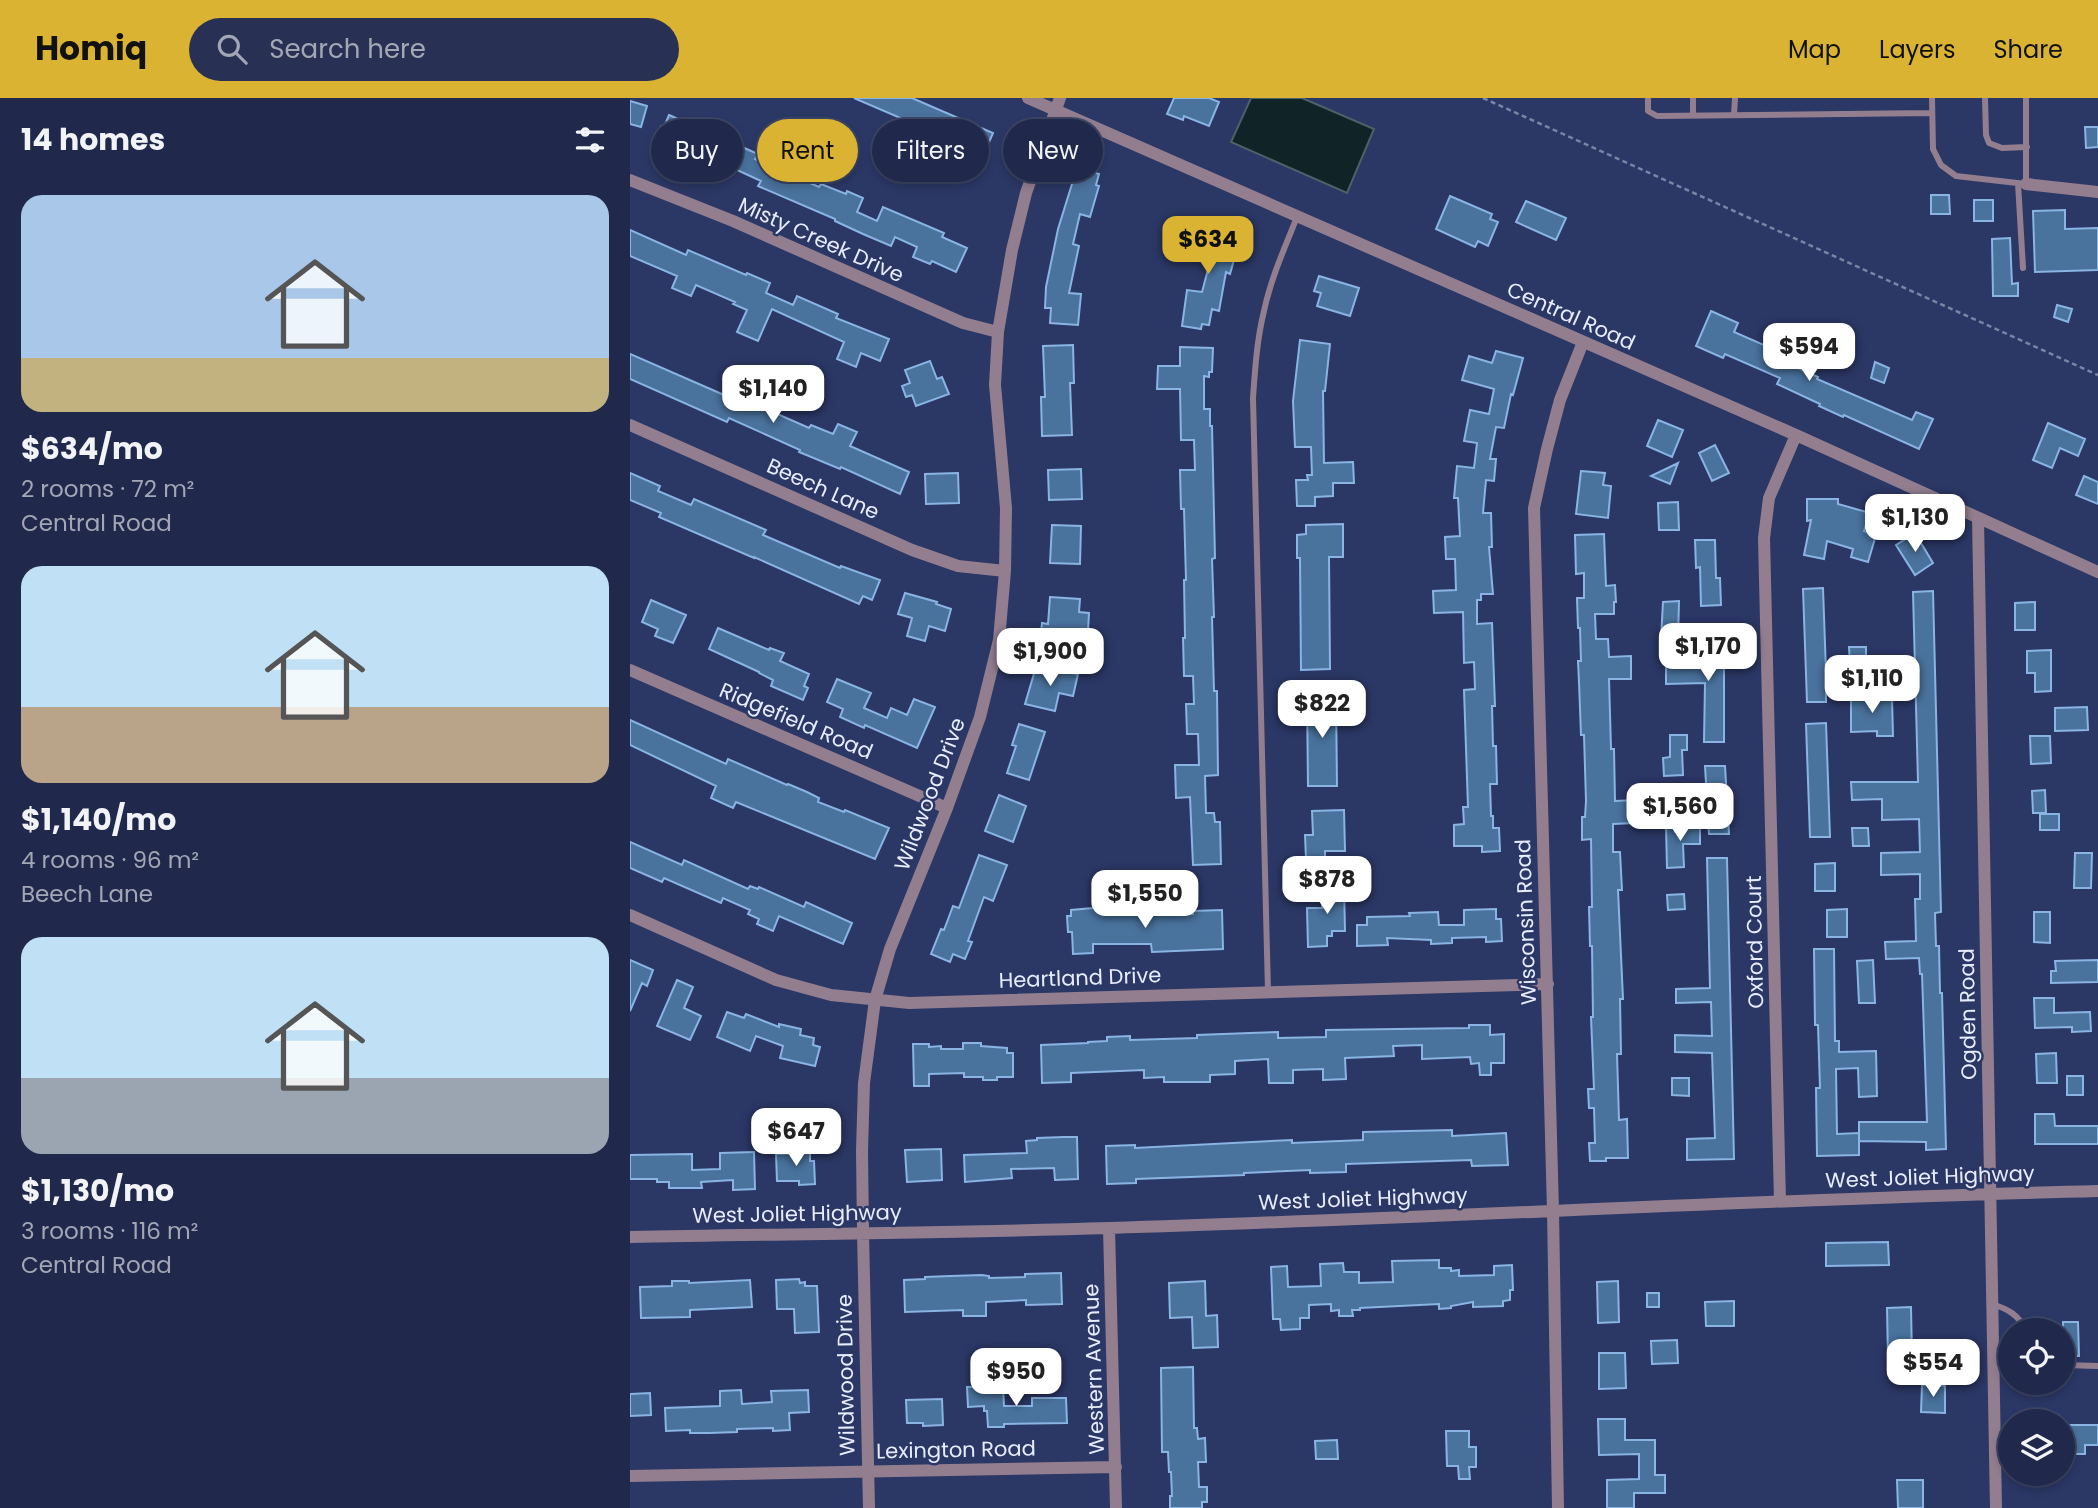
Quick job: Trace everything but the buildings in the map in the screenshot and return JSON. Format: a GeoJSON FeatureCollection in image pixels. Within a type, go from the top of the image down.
{"type":"FeatureCollection","features":[{"type":"Feature","properties":{"kind":"street","name":"Central Road"},"geometry":{"type":"LineString","coordinates":[[1028,98],[1058,104],[1297,217],[1796,435],[2098,572]]}},
{"type":"Feature","properties":{"kind":"street","name":"Wildwood Drive"},"geometry":{"type":"LineString","coordinates":[[869,1508],[863,1232],[864,1083],[875,1000],[890,948],[947,808],[980,717],[999,640],[1005,571],[1006,508],[995,385],[998,332],[1012,250],[1026,193],[1058,104]]}},
{"type":"Feature","properties":{"kind":"street","name":"Misty Creek Drive"},"geometry":{"type":"LineString","coordinates":[[630,180],[733,221],[963,323],[998,332]]}},
{"type":"Feature","properties":{"kind":"street"},"geometry":{"type":"LineString","coordinates":[[2022,183],[2098,192]]}},
{"type":"Feature","properties":{"kind":"street","name":"Wisconsin Road"},"geometry":{"type":"LineString","coordinates":[[1558,1508],[1548,984],[1534,508],[1560,400],[1583,342]]}},
{"type":"Feature","properties":{"kind":"street","name":"Beech Lane"},"geometry":{"type":"LineString","coordinates":[[630,425],[912,550],[958,566],[1005,571]]}},
{"type":"Feature","properties":{"kind":"street","name":"Oxford Court"},"geometry":{"type":"LineString","coordinates":[[1780,1201],[1764,538],[1769,498],[1796,435]]}},
{"type":"Feature","properties":{"kind":"street","name":"Ogden Road"},"geometry":{"type":"LineString","coordinates":[[1978,519],[1996,1508]]}},
{"type":"Feature","properties":{"kind":"street","name":"Ridgefield Road"},"geometry":{"type":"LineString","coordinates":[[630,670],[947,808]]}},
{"type":"Feature","properties":{"kind":"street","name":"Heartland Drive"},"geometry":{"type":"LineString","coordinates":[[630,915],[776,980],[831,995],[909,1003],[1548,984]]}},
{"type":"Feature","properties":{"kind":"street","name":"West Joliet Highway"},"geometry":{"type":"LineString","coordinates":[[630,1237],[1109,1228],[2098,1191]]}},
{"type":"Feature","properties":{"kind":"street","name":"Western Avenue"},"geometry":{"type":"LineString","coordinates":[[1109,1228],[1116,1508]]}},
{"type":"Feature","properties":{"kind":"street","name":"Lexington Road"},"geometry":{"type":"LineString","coordinates":[[630,1476],[1116,1466]]}},
{"type":"Feature","properties":{"kind":"lane"},"geometry":{"type":"LineString","coordinates":[[1648,98],[1648,111],[1657,116],[1932,113]]}},
{"type":"Feature","properties":{"kind":"lane"},"geometry":{"type":"LineString","coordinates":[[1693,98],[1693,116]]}},
{"type":"Feature","properties":{"kind":"lane"},"geometry":{"type":"LineString","coordinates":[[1734,116],[1735,98]]}},
{"type":"Feature","properties":{"kind":"lane"},"geometry":{"type":"LineString","coordinates":[[1932,98],[1933,149],[1941,165],[1956,176],[2022,183]]}},
{"type":"Feature","properties":{"kind":"lane"},"geometry":{"type":"LineString","coordinates":[[1985,98],[1986,135],[1989,143],[2002,148],[2027,147]]}},
{"type":"Feature","properties":{"kind":"lane"},"geometry":{"type":"LineString","coordinates":[[2023,268],[2022,183],[2027,147],[2026,98]]}},
{"type":"Feature","properties":{"kind":"lane"},"geometry":{"type":"LineString","coordinates":[[1268,991],[1253,398],[1258,337],[1264,309],[1297,217]]}},
{"type":"Feature","properties":{"kind":"lane"},"geometry":{"type":"LineString","coordinates":[[1992,1304],[2020,1318]]}},
{"type":"Feature","properties":{"kind":"lane"},"geometry":{"type":"LineString","coordinates":[[1993,1362],[1998,1362]]}},
{"type":"Feature","properties":{"kind":"lane"},"geometry":{"type":"LineString","coordinates":[[2075,1365],[2098,1366]]}},
{"type":"Feature","properties":{"kind":"path"},"geometry":{"type":"LineString","coordinates":[[1483,98],[2098,375]]}},
{"type":"Feature","properties":{"kind":"shaded area"},"geometry":{"type":"Polygon","coordinates":[[[1251,98],[1302,98],[1374,129],[1347,193],[1231,142],[1251,98]]]}}]}
